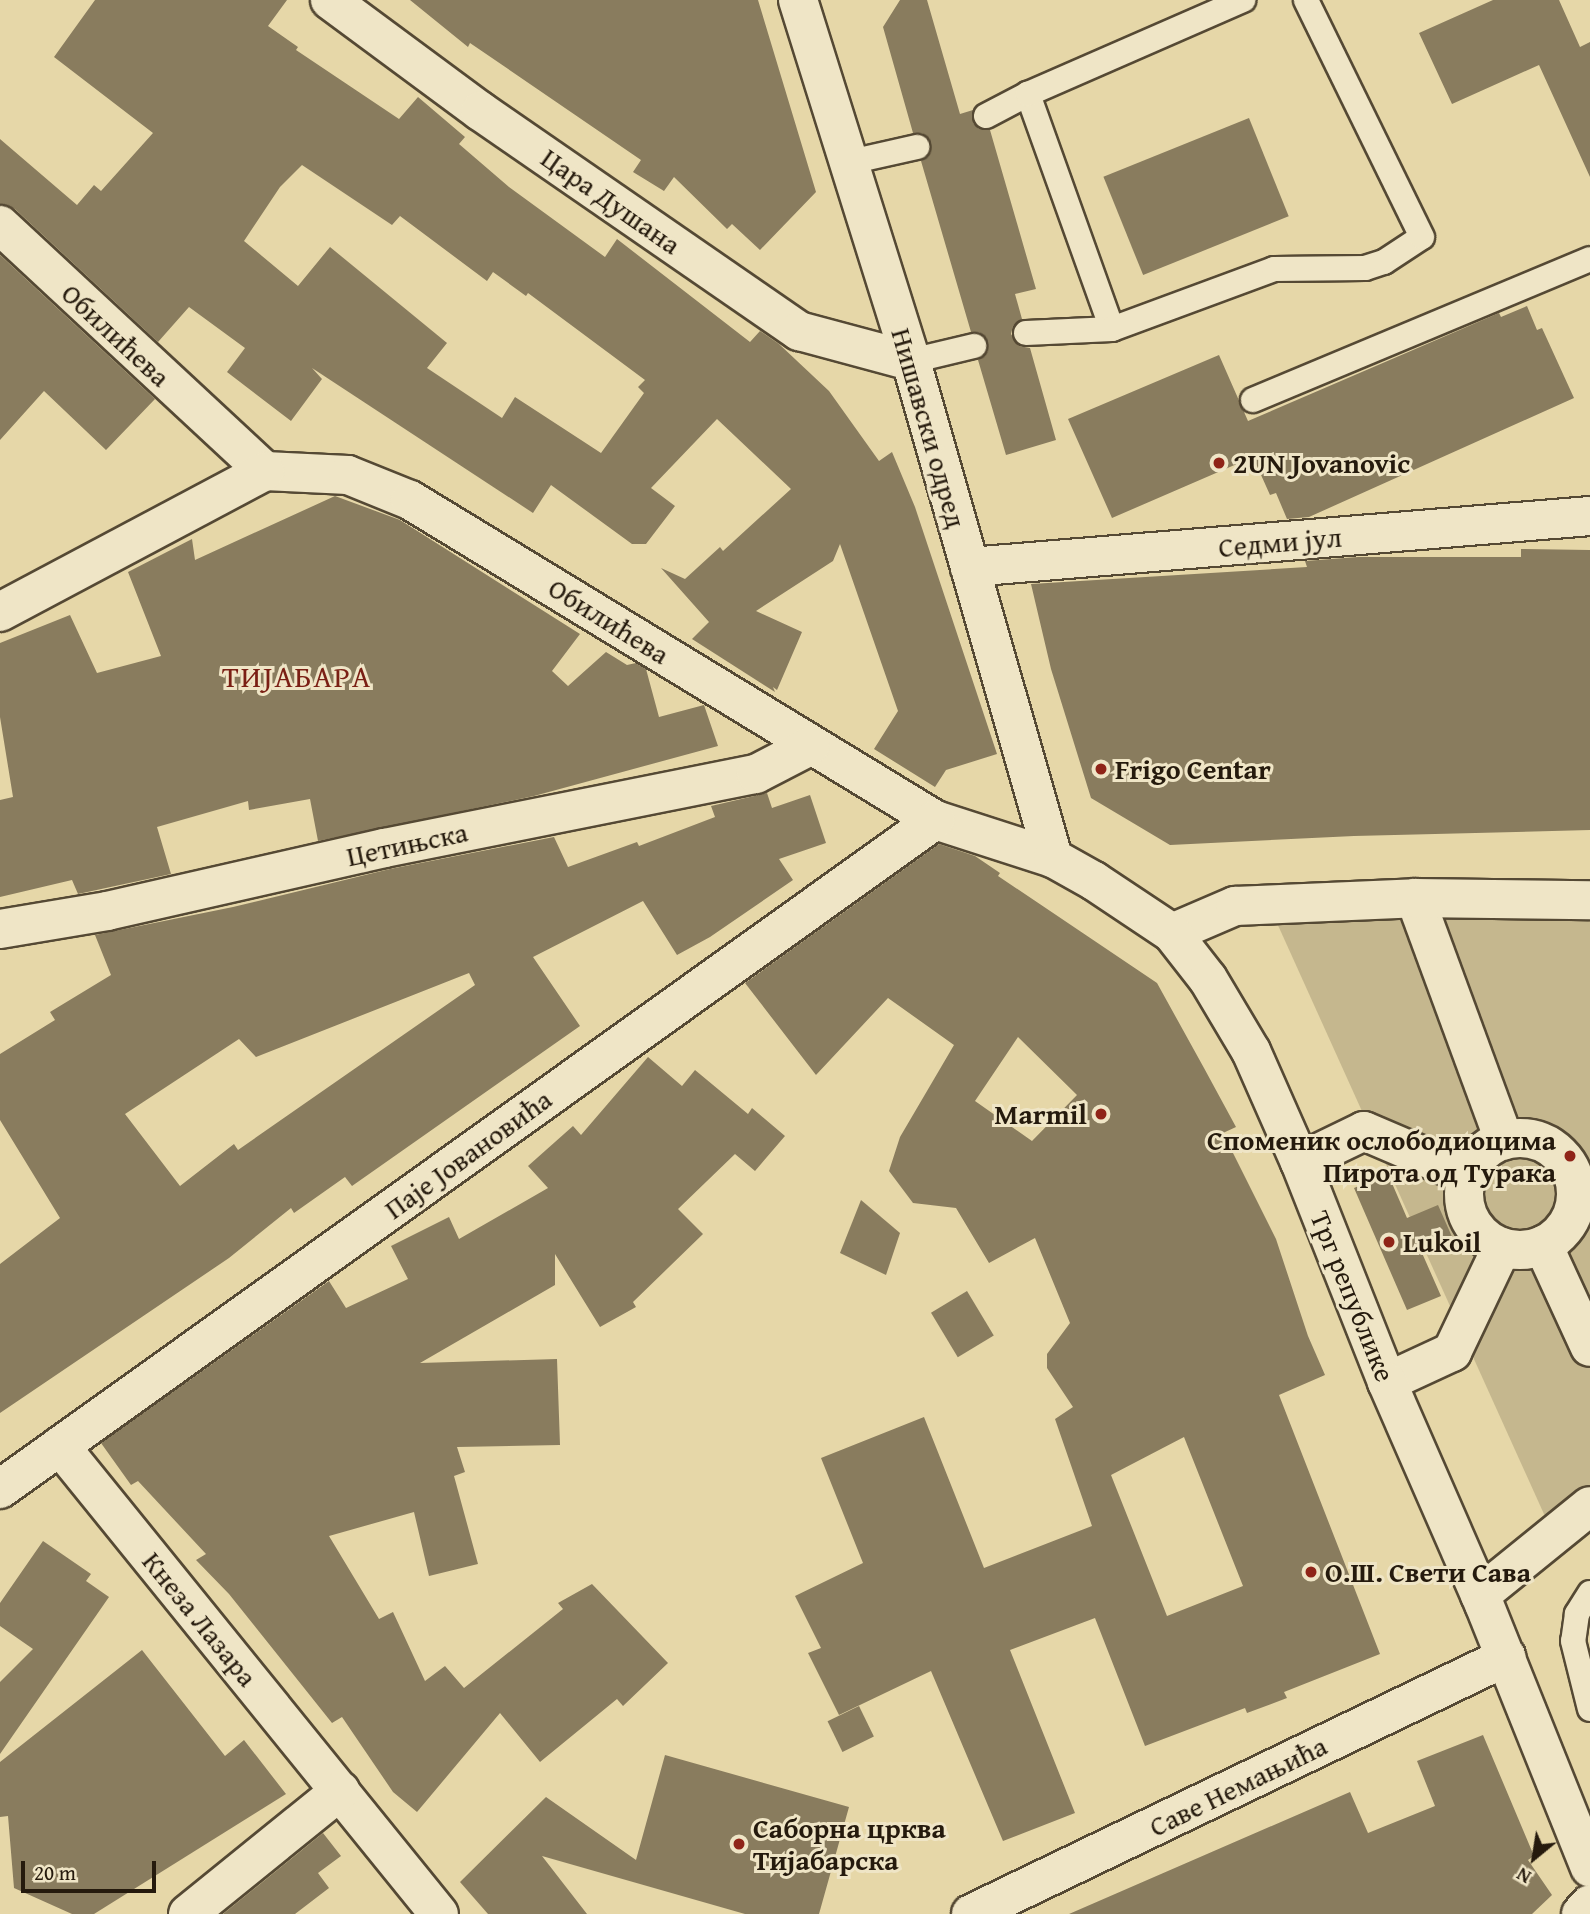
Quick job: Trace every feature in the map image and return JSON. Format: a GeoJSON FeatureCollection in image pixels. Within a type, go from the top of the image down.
{"type":"FeatureCollection","features":[{"type":"Feature","properties":{"kind":"street","name":"Цара Душана"},"geometry":{"type":"LineString","coordinates":[[330,0],[480,111],[799,331],[911,362]]}},
{"type":"Feature","properties":{"kind":"street","name":"Нишавски одред"},"geometry":{"type":"LineString","coordinates":[[799,0],[911,362],[1052,859]]}},
{"type":"Feature","properties":{"kind":"street","name":"Обилићева"},"geometry":{"type":"LineString","coordinates":[[0,225],[265,471],[348,475],[410,500],[935,820]]}},
{"type":"Feature","properties":{"kind":"street"},"geometry":{"type":"LineString","coordinates":[[0,612],[265,471]]}},
{"type":"Feature","properties":{"kind":"street","name":"Седми јул"},"geometry":{"type":"LineString","coordinates":[[970,567],[1590,516]]}},
{"type":"Feature","properties":{"kind":"street","name":"Цетињска"},"geometry":{"type":"LineString","coordinates":[[0,929],[107,911],[385,848],[756,774],[810,746]]}},
{"type":"Feature","properties":{"kind":"street","name":"Трг републике"},"geometry":{"type":"LineString","coordinates":[[935,820],[1052,859],[1094,881],[1172,933],[1208,979],[1251,1051],[1300,1162],[1387,1382],[1506,1657],[1590,1868]]}},
{"type":"Feature","properties":{"kind":"street","name":"Паје Јовановића"},"geometry":{"type":"LineString","coordinates":[[0,1489],[935,820]]}},
{"type":"Feature","properties":{"kind":"street"},"geometry":{"type":"LineString","coordinates":[[1415,898],[1504,1140]]}},
{"type":"Feature","properties":{"kind":"street"},"geometry":{"type":"LineString","coordinates":[[1172,933],[1235,906],[1415,898],[1590,900]]}},
{"type":"Feature","properties":{"kind":"street"},"geometry":{"type":"LineString","coordinates":[[1300,1162],[1364,1132],[1467,1175]]}},
{"type":"Feature","properties":{"kind":"street"},"geometry":{"type":"LineString","coordinates":[[1524,1138],[1543,1142],[1559,1154],[1570,1169],[1576,1188],[1575,1207],[1567,1225],[1543,1245],[1519,1250],[1502,1247],[1487,1239],[1474,1225],[1465,1201],[1467,1175],[1476,1160],[1489,1147],[1504,1140],[1524,1138]]}},
{"type":"Feature","properties":{"kind":"street"},"geometry":{"type":"LineString","coordinates":[[1543,1245],[1590,1347]]}},
{"type":"Feature","properties":{"kind":"street"},"geometry":{"type":"LineString","coordinates":[[1387,1382],[1452,1352],[1502,1247]]}},
{"type":"Feature","properties":{"kind":"street","name":"Кнеза Лазара"},"geometry":{"type":"LineString","coordinates":[[60,1446],[439,1914]]}},
{"type":"Feature","properties":{"kind":"street"},"geometry":{"type":"LineString","coordinates":[[1479,1595],[1590,1506]]}},
{"type":"Feature","properties":{"kind":"street","name":"Саве Немањића"},"geometry":{"type":"LineString","coordinates":[[971,1914],[1506,1657]]}},
{"type":"Feature","properties":{"kind":"street"},"geometry":{"type":"LineString","coordinates":[[188,1914],[340,1791]]}},
{"type":"Feature","properties":{"kind":"street"},"geometry":{"type":"LineString","coordinates":[[1581,1914],[1590,1904]]}},
{"type":"Feature","properties":{"kind":"lane"},"geometry":{"type":"LineString","coordinates":[[986,116],[1028,94],[1243,0]]}},
{"type":"Feature","properties":{"kind":"lane"},"geometry":{"type":"LineString","coordinates":[[1026,333],[1112,329],[1274,269],[1364,268],[1384,262],[1422,237],[1306,0]]}},
{"type":"Feature","properties":{"kind":"lane"},"geometry":{"type":"LineString","coordinates":[[1028,94],[1112,329]]}},
{"type":"Feature","properties":{"kind":"lane"},"geometry":{"type":"LineString","coordinates":[[850,162],[917,147]]}},
{"type":"Feature","properties":{"kind":"lane"},"geometry":{"type":"LineString","coordinates":[[1253,400],[1590,259]]}},
{"type":"Feature","properties":{"kind":"lane"},"geometry":{"type":"LineString","coordinates":[[911,362],[974,346]]}},
{"type":"Feature","properties":{"kind":"lane"},"geometry":{"type":"LineString","coordinates":[[1590,1593],[1574,1623],[1573,1641],[1590,1709]]}},
{"type":"Feature","properties":{"kind":"shaded area"},"geometry":{"type":"Polygon","coordinates":[[[1590,909],[1590,1505],[1553,1534],[1272,912],[1590,909]]]}},
{"type":"Feature","properties":{"kind":"building"},"geometry":{"type":"Polygon","coordinates":[[[95,0],[287,0],[268,26],[298,47],[296,50],[399,119],[418,97],[465,137],[459,144],[509,187],[605,257],[617,239],[750,342],[760,331],[779,344],[829,391],[879,461],[892,452],[915,507],[997,754],[946,770],[935,787],[874,749],[898,711],[840,544],[833,561],[756,611],[802,632],[777,690],[773,687],[775,692],[692,639],[709,622],[661,568],[685,579],[720,547],[723,551],[791,489],[717,419],[651,488],[675,506],[646,544],[632,544],[551,485],[533,513],[312,368],[322,379],[291,421],[227,372],[245,348],[189,307],[158,342],[15,209],[0,204],[0,139],[77,205],[94,185],[101,191],[153,133],[54,57],[95,0]],[[302,165],[280,187],[244,241],[298,286],[330,247],[447,343],[427,368],[502,418],[515,397],[601,453],[644,393],[638,387],[645,380],[528,293],[526,296],[493,272],[487,281],[400,216],[392,225],[302,165]]]}},
{"type":"Feature","properties":{"kind":"building"},"geometry":{"type":"Polygon","coordinates":[[[410,0],[758,0],[816,192],[760,250],[732,224],[727,229],[674,177],[664,191],[633,172],[641,160],[470,43],[468,47],[410,0]]]}},
{"type":"Feature","properties":{"kind":"building"},"geometry":{"type":"Polygon","coordinates":[[[900,0],[927,0],[960,114],[973,110],[973,123],[979,129],[990,130],[1036,289],[1015,294],[1022,319],[1013,326],[1011,334],[1019,346],[1030,348],[1056,440],[1006,455],[978,360],[988,351],[988,342],[979,332],[971,332],[921,161],[931,152],[931,143],[922,133],[913,133],[883,27],[900,0]]]}},
{"type":"Feature","properties":{"kind":"building"},"geometry":{"type":"Polygon","coordinates":[[[1493,0],[1559,0],[1580,47],[1590,42],[1590,177],[1539,65],[1452,104],[1419,33],[1493,0]]]}},
{"type":"Feature","properties":{"kind":"building"},"geometry":{"type":"Polygon","coordinates":[[[1249,118],[1289,216],[1143,275],[1103,177],[1249,118]]]}},
{"type":"Feature","properties":{"kind":"building"},"geometry":{"type":"Polygon","coordinates":[[[0,255],[155,399],[106,450],[44,391],[0,440],[0,255]]]}},
{"type":"Feature","properties":{"kind":"building"},"geometry":{"type":"Polygon","coordinates":[[[1527,306],[1537,330],[1542,328],[1574,398],[1309,517],[1287,519],[1276,493],[1270,495],[1253,457],[1112,518],[1068,419],[1219,355],[1248,421],[1499,313],[1501,317],[1527,306]]]}},
{"type":"Feature","properties":{"kind":"building"},"geometry":{"type":"Polygon","coordinates":[[[335,496],[400,520],[580,634],[552,671],[568,686],[606,652],[627,665],[636,663],[646,669],[659,717],[704,705],[718,746],[534,796],[318,841],[310,799],[249,810],[248,801],[157,827],[171,874],[78,894],[72,880],[0,897],[0,800],[13,797],[0,717],[0,643],[70,615],[97,673],[161,656],[128,572],[192,539],[195,560],[335,496]]]}},
{"type":"Feature","properties":{"kind":"building"},"geometry":{"type":"Polygon","coordinates":[[[1521,549],[1590,550],[1590,830],[1354,836],[1170,845],[1091,798],[1051,669],[1031,584],[1307,567],[1305,561],[1358,557],[1521,557],[1521,549]]]}},
{"type":"Feature","properties":{"kind":"building"},"geometry":{"type":"Polygon","coordinates":[[[767,793],[772,808],[810,795],[826,843],[779,859],[793,880],[710,937],[677,955],[643,901],[533,957],[580,1026],[352,1186],[345,1177],[294,1213],[291,1208],[229,1258],[0,1413],[0,1264],[60,1218],[0,1120],[0,1054],[55,1020],[50,1012],[111,975],[95,935],[233,907],[390,869],[554,837],[568,867],[637,842],[639,846],[715,817],[711,806],[767,793]],[[469,973],[256,1057],[239,1039],[125,1114],[180,1186],[234,1144],[238,1150],[475,985],[469,973]]]}},
{"type":"Feature","properties":{"kind":"building"},"geometry":{"type":"Polygon","coordinates":[[[939,844],[975,856],[1000,873],[998,876],[1157,983],[1236,1127],[1223,1133],[1276,1239],[1308,1336],[1325,1375],[1279,1395],[1380,1654],[1284,1692],[1287,1698],[1247,1713],[1245,1708],[1145,1746],[1095,1618],[1010,1650],[1075,1813],[1003,1841],[931,1671],[839,1715],[808,1653],[821,1648],[795,1596],[863,1563],[821,1458],[924,1417],[984,1568],[1092,1526],[1055,1419],[1073,1407],[1047,1368],[1047,1354],[1070,1323],[1035,1238],[989,1263],[956,1208],[913,1203],[889,1171],[900,1137],[954,1045],[888,998],[816,1075],[745,983],[939,844]],[[1018,1037],[975,1101],[1032,1141],[1077,1095],[1018,1037]],[[1184,1437],[1111,1475],[1167,1616],[1243,1586],[1184,1437]]]}},
{"type":"Feature","properties":{"kind":"building"},"geometry":{"type":"Polygon","coordinates":[[[648,1057],[682,1086],[695,1070],[748,1114],[752,1108],[785,1136],[755,1171],[735,1154],[678,1209],[703,1234],[633,1302],[636,1307],[600,1327],[555,1254],[555,1285],[420,1363],[557,1359],[560,1445],[457,1447],[465,1472],[454,1476],[478,1564],[429,1576],[414,1512],[329,1536],[379,1619],[393,1612],[425,1681],[445,1666],[464,1688],[563,1609],[558,1603],[592,1584],[668,1663],[623,1706],[617,1699],[540,1762],[500,1713],[417,1812],[393,1792],[342,1717],[332,1723],[229,1594],[196,1560],[206,1554],[138,1481],[131,1485],[101,1443],[329,1281],[346,1308],[408,1279],[391,1246],[449,1217],[459,1239],[548,1188],[528,1166],[573,1126],[581,1135],[648,1057]]]}},
{"type":"Feature","properties":{"kind":"building"},"geometry":{"type":"Polygon","coordinates":[[[1388,1174],[1407,1218],[1438,1205],[1453,1239],[1422,1253],[1441,1296],[1407,1310],[1354,1188],[1388,1174]]]}},
{"type":"Feature","properties":{"kind":"building"},"geometry":{"type":"Polygon","coordinates":[[[861,1200],[900,1233],[886,1275],[840,1253],[861,1200]]]}},
{"type":"Feature","properties":{"kind":"building"},"geometry":{"type":"Polygon","coordinates":[[[967,1291],[994,1336],[958,1357],[931,1313],[967,1291]]]}},
{"type":"Feature","properties":{"kind":"building"},"geometry":{"type":"Polygon","coordinates":[[[43,1541],[91,1574],[86,1581],[109,1597],[0,1754],[0,1682],[33,1649],[0,1626],[0,1603],[43,1541]]]}},
{"type":"Feature","properties":{"kind":"building"},"geometry":{"type":"Polygon","coordinates":[[[142,1650],[225,1756],[244,1740],[286,1794],[94,1914],[72,1914],[14,1888],[8,1816],[0,1817],[0,1762],[142,1650]]]}},
{"type":"Feature","properties":{"kind":"building"},"geometry":{"type":"Polygon","coordinates":[[[859,1706],[874,1737],[842,1752],[828,1721],[859,1706]]]}},
{"type":"Feature","properties":{"kind":"building"},"geometry":{"type":"Polygon","coordinates":[[[1483,1735],[1534,1856],[1528,1860],[1552,1895],[1532,1914],[1069,1914],[1350,1792],[1368,1833],[1435,1806],[1417,1761],[1483,1735]]]}},
{"type":"Feature","properties":{"kind":"building","name":"Саборна црква Тијабарска"},"geometry":{"type":"Polygon","coordinates":[[[665,1755],[849,1807],[819,1914],[745,1914],[542,1856],[587,1914],[488,1914],[460,1882],[546,1797],[636,1860],[665,1755]]]}},
{"type":"Feature","properties":{"kind":"building"},"geometry":{"type":"Polygon","coordinates":[[[323,1833],[341,1856],[318,1873],[329,1888],[295,1914],[223,1914],[323,1833]]]}},
{"type":"Feature","properties":{"kind":"place","name":"2UN Jovanovic"},"geometry":{"type":"Point","coordinates":[1219,463]}},
{"type":"Feature","properties":{"kind":"place","name":"Frigo Centar"},"geometry":{"type":"Point","coordinates":[1101,769]}},
{"type":"Feature","properties":{"kind":"place","name":"Marmil"},"geometry":{"type":"Point","coordinates":[1101,1114]}},
{"type":"Feature","properties":{"kind":"place","name":"Споменик ослободиоцима Пирота од Турака"},"geometry":{"type":"Point","coordinates":[1570,1156]}},
{"type":"Feature","properties":{"kind":"place","name":"Lukoil"},"geometry":{"type":"Point","coordinates":[1389,1242]}},
{"type":"Feature","properties":{"kind":"place","name":"О.Ш. Свети Сава"},"geometry":{"type":"Point","coordinates":[1311,1572]}},
{"type":"Feature","properties":{"kind":"place","name":"Саборна црква Тијабарска"},"geometry":{"type":"Point","coordinates":[739,1844]}},
{"type":"Feature","properties":{"kind":"district","name":"ТИЈАБАРА"},"geometry":{"type":"Point","coordinates":[297,676]}}]}
